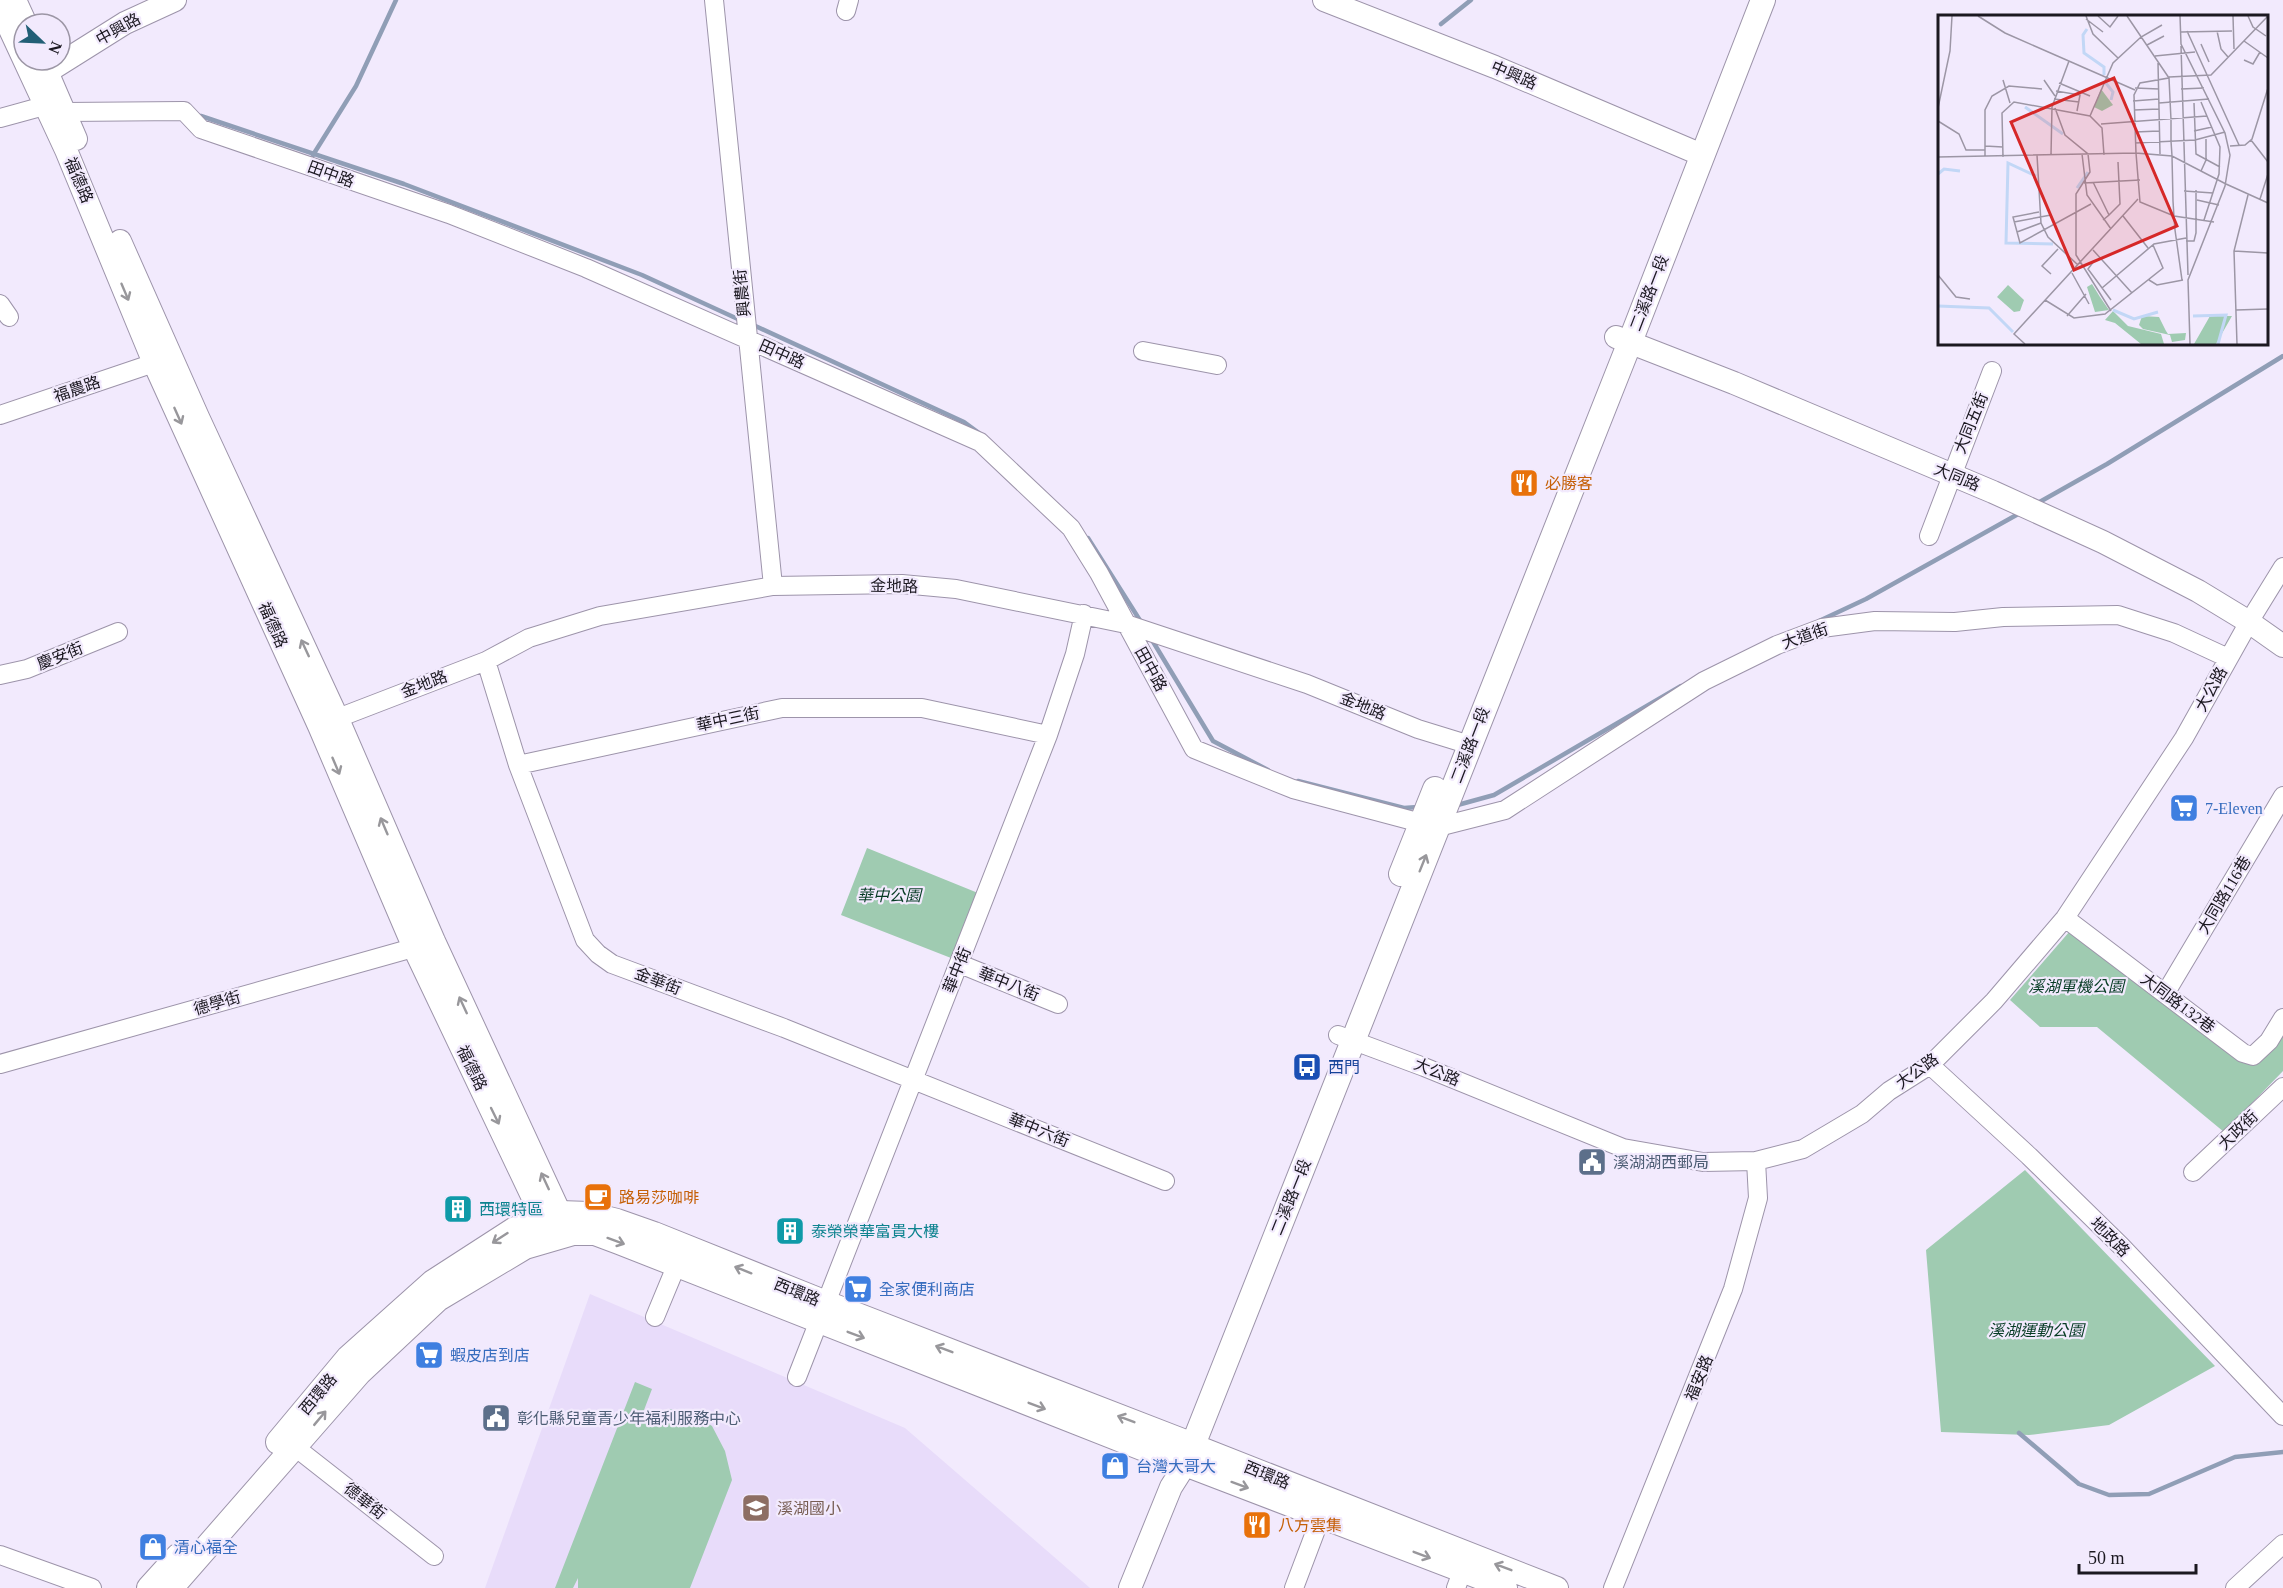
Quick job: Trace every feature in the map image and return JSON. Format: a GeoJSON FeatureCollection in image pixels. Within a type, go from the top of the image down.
{"type":"FeatureCollection","features":[{"type":"Feature","properties":{"kind":"main road","name":"二溪路一段"},"geometry":{"type":"LineString","coordinates":[[1182,1452],[1623,339],[1695,153],[1746,0]]}},
{"type":"Feature","properties":{"kind":"main road","name":"二溪路一段"},"geometry":{"type":"LineString","coordinates":[[1695,153],[1763,0]]}},
{"type":"Feature","properties":{"kind":"main road","name":"西環路"},"geometry":{"type":"LineString","coordinates":[[171,1588],[359,1373],[438,1299],[557,1226],[589,1214],[618,1221],[823,1312],[1182,1452]]}},
{"type":"Feature","properties":{"kind":"main road","name":"西環路"},"geometry":{"type":"LineString","coordinates":[[149,1588],[226,1504],[348,1358],[433,1282],[515,1229],[557,1226],[595,1233],[677,1264],[823,1312]]}},
{"type":"Feature","properties":{"kind":"street","name":"中興路"},"geometry":{"type":"LineString","coordinates":[[72,52],[125,23],[175,0]]}},
{"type":"Feature","properties":{"kind":"street","name":"興農街"},"geometry":{"type":"LineString","coordinates":[[714,0],[773,586]]}},
{"type":"Feature","properties":{"kind":"street","name":"中興路"},"geometry":{"type":"LineString","coordinates":[[1324,0],[1495,67],[1695,153]]}},
{"type":"Feature","properties":{"kind":"street","name":"福德路"},"geometry":{"type":"LineString","coordinates":[[0,8],[12,27]]}},
{"type":"Feature","properties":{"kind":"street","name":"福德路"},"geometry":{"type":"LineString","coordinates":[[41,72],[66,150],[154,363],[328,722]]}},
{"type":"Feature","properties":{"kind":"street","name":"福德路"},"geometry":{"type":"LineString","coordinates":[[54,109],[163,339],[424,945],[557,1226]]}},
{"type":"Feature","properties":{"kind":"street","name":"田中路"},"geometry":{"type":"LineString","coordinates":[[0,118],[54,109],[184,111],[201,129],[450,214],[586,268],[980,442],[1071,528],[1099,573],[1194,749],[1293,789],[1434,813]]}},
{"type":"Feature","properties":{"kind":"street","name":"大同路"},"geometry":{"type":"LineString","coordinates":[[1623,339],[1734,383],[2103,542],[2198,591],[2283,646]]}},
{"type":"Feature","properties":{"kind":"street"},"geometry":{"type":"LineString","coordinates":[[1143,351],[1217,365]]}},
{"type":"Feature","properties":{"kind":"street","name":"福農路"},"geometry":{"type":"LineString","coordinates":[[0,415],[154,363]]}},
{"type":"Feature","properties":{"kind":"street","name":"大同五街"},"geometry":{"type":"LineString","coordinates":[[1929,536],[1992,371]]}},
{"type":"Feature","properties":{"kind":"street","name":"大公路"},"geometry":{"type":"LineString","coordinates":[[1345,1038],[1434,1071],[1623,1148],[1703,1162],[1756,1161],[1803,1149],[1862,1114],[1889,1091],[1930,1065],[1994,1001],[2065,918],[2184,738],[2228,658],[2283,567]]}},
{"type":"Feature","properties":{"kind":"street","name":"金地路"},"geometry":{"type":"LineString","coordinates":[[328,722],[486,661],[529,638],[600,616],[773,586],[913,585],[956,589],[1126,624],[1307,684],[1418,729],[1462,742]]}},
{"type":"Feature","properties":{"kind":"street","name":"華中街"},"geometry":{"type":"LineString","coordinates":[[797,1377],[1048,735],[1075,654],[1084,614]]}},
{"type":"Feature","properties":{"kind":"street","name":"大道街"},"geometry":{"type":"LineString","coordinates":[[1434,813],[1505,810],[1704,681],[1778,645],[1822,628],[1875,621],[1955,622],[2003,617],[2118,615],[2174,633],[2228,658]]}},
{"type":"Feature","properties":{"kind":"street","name":"慶安街"},"geometry":{"type":"LineString","coordinates":[[0,675],[27,669],[118,632]]}},
{"type":"Feature","properties":{"kind":"street"},"geometry":{"type":"LineString","coordinates":[[486,661],[518,765]]}},
{"type":"Feature","properties":{"kind":"street","name":"華中三街"},"geometry":{"type":"LineString","coordinates":[[518,765],[782,708],[922,708],[1048,735]]}},
{"type":"Feature","properties":{"kind":"street","name":"金華街"},"geometry":{"type":"LineString","coordinates":[[518,765],[585,940],[598,954],[612,964],[913,1079]]}},
{"type":"Feature","properties":{"kind":"street","name":"大同路116巷"},"geometry":{"type":"LineString","coordinates":[[2165,994],[2283,796]]}},
{"type":"Feature","properties":{"kind":"street","name":"大同路132巷"},"geometry":{"type":"LineString","coordinates":[[2065,918],[2243,1053],[2253,1056],[2269,1041],[2283,1018]]}},
{"type":"Feature","properties":{"kind":"street","name":"德學街"},"geometry":{"type":"LineString","coordinates":[[0,1064],[424,945]]}},
{"type":"Feature","properties":{"kind":"street","name":"華中八街"},"geometry":{"type":"LineString","coordinates":[[960,964],[1058,1004]]}},
{"type":"Feature","properties":{"kind":"street","name":"地政路"},"geometry":{"type":"LineString","coordinates":[[1930,1065],[2029,1156],[2112,1238],[2283,1416]]}},
{"type":"Feature","properties":{"kind":"street","name":"華中六街"},"geometry":{"type":"LineString","coordinates":[[913,1079],[1165,1181]]}},
{"type":"Feature","properties":{"kind":"street","name":"大政街"},"geometry":{"type":"LineString","coordinates":[[2193,1172],[2283,1087]]}},
{"type":"Feature","properties":{"kind":"street","name":"福安路"},"geometry":{"type":"LineString","coordinates":[[1614,1588],[1733,1289],[1758,1198],[1756,1161]]}},
{"type":"Feature","properties":{"kind":"street"},"geometry":{"type":"LineString","coordinates":[[655,1317],[677,1264]]}},
{"type":"Feature","properties":{"kind":"street","name":"德華街"},"geometry":{"type":"LineString","coordinates":[[295,1447],[435,1556]]}},
{"type":"Feature","properties":{"kind":"street","name":"二溪路一段"},"geometry":{"type":"LineString","coordinates":[[1130,1588],[1171,1487],[1182,1452]]}},
{"type":"Feature","properties":{"kind":"street","name":"西環路"},"geometry":{"type":"LineString","coordinates":[[1182,1452],[1325,1508],[1462,1571],[1506,1588]]}},
{"type":"Feature","properties":{"kind":"street"},"geometry":{"type":"LineString","coordinates":[[1294,1588],[1325,1508]]}},
{"type":"Feature","properties":{"kind":"street"},"geometry":{"type":"LineString","coordinates":[[2235,1588],[2283,1544]]}},
{"type":"Feature","properties":{"kind":"street"},"geometry":{"type":"LineString","coordinates":[[0,1555],[92,1588]]}},
{"type":"Feature","properties":{"kind":"street","name":"西環路"},"geometry":{"type":"LineString","coordinates":[[1462,1571],[1557,1588]]}},
{"type":"Feature","properties":{"kind":"shaded area","name":"溪湖國小"},"geometry":{"type":"Polygon","coordinates":[[[590,1294],[905,1428],[1090,1588],[485,1588],[590,1294]]]}},
{"type":"Feature","properties":{"kind":"green space","name":"華中公園"},"geometry":{"type":"Polygon","coordinates":[[[867,848],[978,893],[951,958],[841,915],[867,848]]]}},
{"type":"Feature","properties":{"kind":"green space","name":"溪湖軍機公園"},"geometry":{"type":"Polygon","coordinates":[[[2070,931],[2245,1060],[2283,1026],[2283,1071],[2224,1132],[2097,1027],[2040,1027],[2010,1000],[2070,931]]]}},
{"type":"Feature","properties":{"kind":"green space","name":"溪湖運動公園"},"geometry":{"type":"Polygon","coordinates":[[[2025,1170],[2215,1366],[2109,1425],[2029,1435],[1941,1432],[1926,1250],[2025,1170]]]}},
{"type":"Feature","properties":{"kind":"green space"},"geometry":{"type":"Polygon","coordinates":[[[635,1382],[652,1389],[641,1418],[669,1409],[697,1416],[712,1426],[725,1451],[732,1480],[690,1588],[578,1588],[578,1578],[573,1588],[555,1588],[635,1382]]]}},
{"type":"Feature","properties":{"kind":"waterway"},"geometry":{"type":"LineString","coordinates":[[313,155],[356,86],[396,0]]}},
{"type":"Feature","properties":{"kind":"waterway"},"geometry":{"type":"LineString","coordinates":[[1441,24],[1471,0]]}},
{"type":"Feature","properties":{"kind":"waterway"},"geometry":{"type":"LineString","coordinates":[[195,116],[201,116],[404,184],[642,275],[740,320]]}},
{"type":"Feature","properties":{"kind":"waterway"},"geometry":{"type":"LineString","coordinates":[[751,324],[964,422],[979,433]]}},
{"type":"Feature","properties":{"kind":"waterway"},"geometry":{"type":"LineString","coordinates":[[2036,504],[2107,464],[2283,356]]}},
{"type":"Feature","properties":{"kind":"waterway"},"geometry":{"type":"LineString","coordinates":[[1819,621],[1866,599],[2020,513]]}},
{"type":"Feature","properties":{"kind":"waterway"},"geometry":{"type":"LineString","coordinates":[[1088,538],[1141,622]]}},
{"type":"Feature","properties":{"kind":"waterway"},"geometry":{"type":"LineString","coordinates":[[1152,640],[1213,741],[1268,770]]}},
{"type":"Feature","properties":{"kind":"waterway"},"geometry":{"type":"LineString","coordinates":[[1454,806],[1494,795],[1681,686]]}},
{"type":"Feature","properties":{"kind":"waterway"},"geometry":{"type":"LineString","coordinates":[[1298,781],[1404,808],[1418,807]]}},
{"type":"Feature","properties":{"kind":"waterway"},"geometry":{"type":"LineString","coordinates":[[2019,1433],[2079,1484],[2109,1495],[2149,1494],[2235,1457],[2283,1452]]}},
{"type":"Feature","properties":{"kind":"place","name":"必勝客"},"geometry":{"type":"Point","coordinates":[1524,483]}},
{"type":"Feature","properties":{"kind":"place","name":"7-Eleven"},"geometry":{"type":"Point","coordinates":[2184,808]}},
{"type":"Feature","properties":{"kind":"place","name":"西門"},"geometry":{"type":"Point","coordinates":[1307,1067]}},
{"type":"Feature","properties":{"kind":"place","name":"溪湖湖西郵局"},"geometry":{"type":"Point","coordinates":[1592,1162]}},
{"type":"Feature","properties":{"kind":"place","name":"路易莎咖啡"},"geometry":{"type":"Point","coordinates":[598,1197]}},
{"type":"Feature","properties":{"kind":"place","name":"西環特區"},"geometry":{"type":"Point","coordinates":[458,1209]}},
{"type":"Feature","properties":{"kind":"place","name":"泰榮榮華富貴大樓"},"geometry":{"type":"Point","coordinates":[790,1231]}},
{"type":"Feature","properties":{"kind":"place","name":"全家便利商店"},"geometry":{"type":"Point","coordinates":[858,1289]}},
{"type":"Feature","properties":{"kind":"place","name":"蝦皮店到店"},"geometry":{"type":"Point","coordinates":[429,1355]}},
{"type":"Feature","properties":{"kind":"place","name":"彰化縣兒童青少年福利服務中心"},"geometry":{"type":"Point","coordinates":[496,1418]}},
{"type":"Feature","properties":{"kind":"place","name":"台灣大哥大"},"geometry":{"type":"Point","coordinates":[1115,1466]}},
{"type":"Feature","properties":{"kind":"place","name":"溪湖國小"},"geometry":{"type":"Point","coordinates":[756,1508]}},
{"type":"Feature","properties":{"kind":"place","name":"八方雲集"},"geometry":{"type":"Point","coordinates":[1257,1525]}},
{"type":"Feature","properties":{"kind":"place","name":"清心福全"},"geometry":{"type":"Point","coordinates":[153,1547]}}]}
